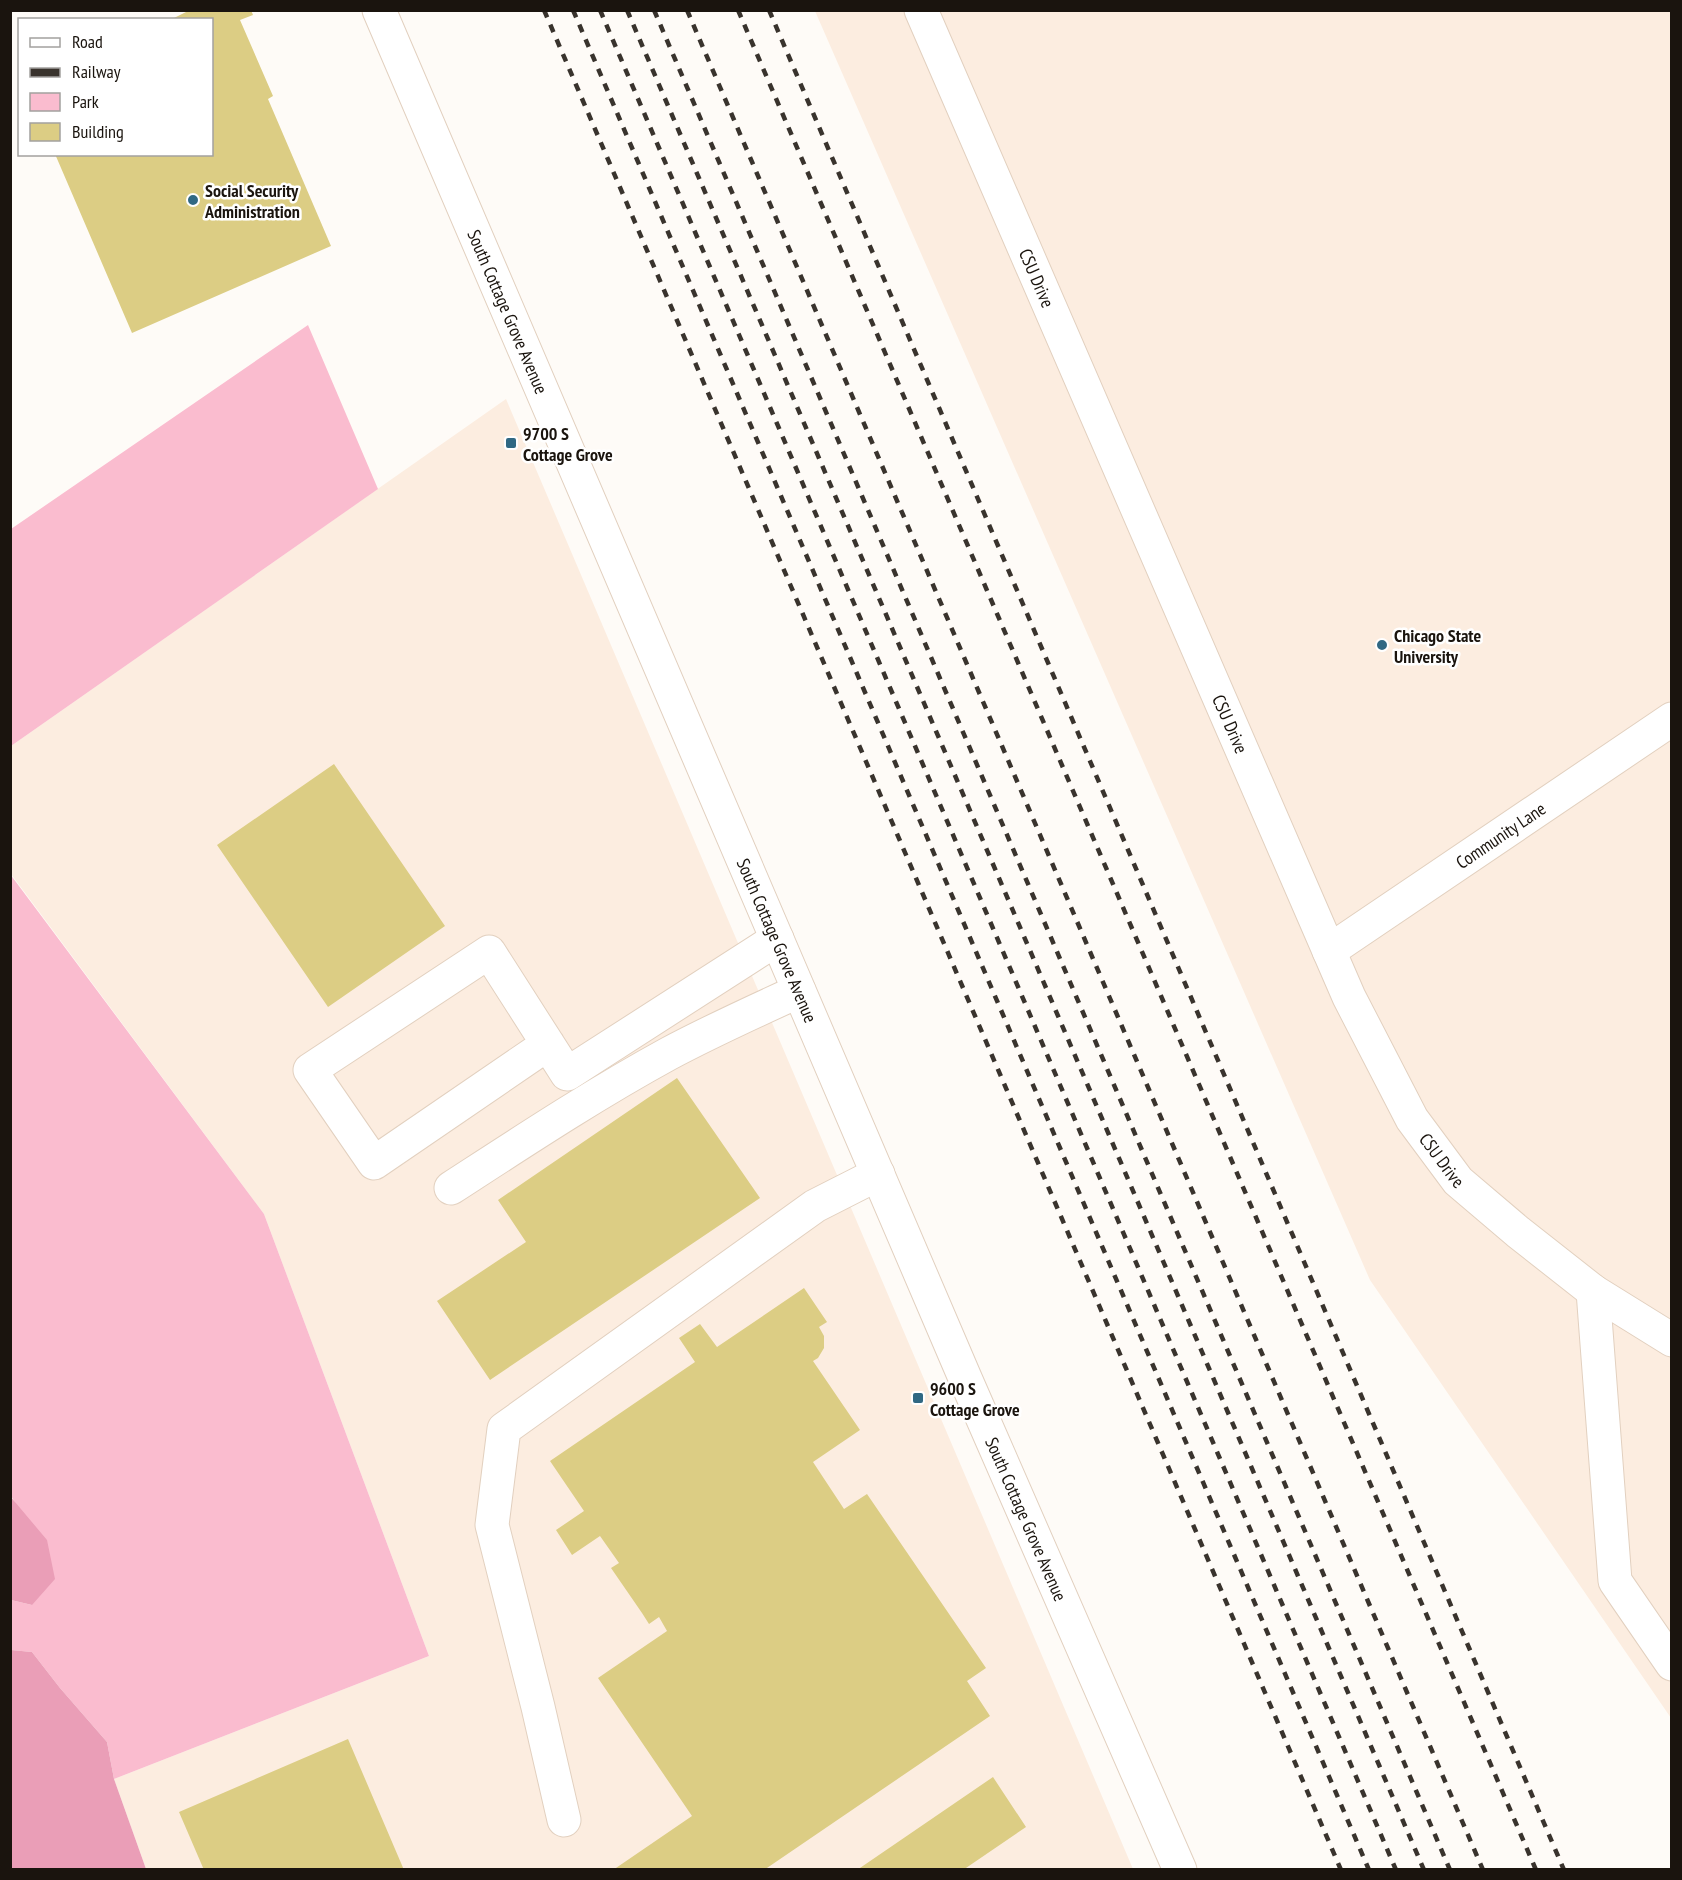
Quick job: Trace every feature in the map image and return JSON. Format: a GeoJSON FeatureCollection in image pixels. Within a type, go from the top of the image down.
{"type":"FeatureCollection","features":[{"type":"Feature","properties":{"kind":"street","name":"South Cottage Grove Avenue"},"geometry":{"type":"LineString","coordinates":[[379,10],[799,991],[1180,1869]]}},
{"type":"Feature","properties":{"kind":"street","name":"CSU Drive"},"geometry":{"type":"LineString","coordinates":[[921,10],[1349,997],[1412,1119],[1458,1181],[1593,1291],[1671,1341]]}},
{"type":"Feature","properties":{"kind":"street","name":"Community Lane"},"geometry":{"type":"LineString","coordinates":[[1329,951],[1671,719]]}},
{"type":"Feature","properties":{"kind":"street"},"geometry":{"type":"LineString","coordinates":[[548,1044],[374,1163],[310,1070],[489,951],[548,1044],[567,1074],[777,939]]}},
{"type":"Feature","properties":{"kind":"street"},"geometry":{"type":"LineString","coordinates":[[451,1188],[567,1114],[666,1056],[799,991]]}},
{"type":"Feature","properties":{"kind":"street"},"geometry":{"type":"LineString","coordinates":[[564,1821],[492,1525],[504,1430],[815,1206],[878,1174]]}},
{"type":"Feature","properties":{"kind":"street"},"geometry":{"type":"LineString","coordinates":[[1593,1291],[1615,1581],[1671,1664]]}},
{"type":"Feature","properties":{"kind":"shaded area","name":"Chicago State University"},"geometry":{"type":"Polygon","coordinates":[[[815,11],[1671,11],[1671,1718],[1370,1280],[815,11]]]}},
{"type":"Feature","properties":{"kind":"shaded area"},"geometry":{"type":"Polygon","coordinates":[[[506,399],[1133,1869],[146,1869],[114,1779],[429,1656],[264,1214],[11,874],[11,746],[506,399]]]}},
{"type":"Feature","properties":{"kind":"shaded area"},"geometry":{"type":"Polygon","coordinates":[[[10,1496],[47,1540],[55,1579],[32,1605],[11,1600],[10,1496]]]}},
{"type":"Feature","properties":{"kind":"shaded area"},"geometry":{"type":"Polygon","coordinates":[[[11,1650],[32,1652],[107,1742],[114,1779],[146,1869],[11,1869],[11,1650]]]}},
{"type":"Feature","properties":{"kind":"green space"},"geometry":{"type":"Polygon","coordinates":[[[308,325],[378,489],[11,746],[11,529],[308,325]]]}},
{"type":"Feature","properties":{"kind":"green space"},"geometry":{"type":"Polygon","coordinates":[[[10,874],[264,1214],[429,1656],[114,1779],[107,1742],[32,1652],[11,1650],[11,1600],[32,1605],[18,1507],[11,1496],[10,874]]]}},
{"type":"Feature","properties":{"kind":"building","name":"Social Security Administration"},"geometry":{"type":"Polygon","coordinates":[[[190,10],[251,10],[253,15],[240,20],[273,96],[268,99],[331,246],[132,333],[56,156],[213,156],[213,18],[174,18],[190,10]]]}},
{"type":"Feature","properties":{"kind":"building"},"geometry":{"type":"Polygon","coordinates":[[[334,764],[445,926],[328,1007],[217,845],[334,764]]]}},
{"type":"Feature","properties":{"kind":"building"},"geometry":{"type":"Polygon","coordinates":[[[677,1078],[760,1198],[490,1380],[437,1301],[526,1242],[498,1200],[677,1078]]]}},
{"type":"Feature","properties":{"kind":"building"},"geometry":{"type":"Polygon","coordinates":[[[804,1288],[827,1322],[819,1327],[824,1336],[824,1348],[818,1358],[813,1361],[860,1430],[813,1462],[844,1509],[867,1494],[986,1668],[967,1681],[990,1716],[764,1870],[613,1870],[692,1816],[598,1678],[667,1631],[659,1617],[649,1624],[611,1568],[619,1563],[600,1536],[572,1555],[556,1530],[584,1511],[550,1461],[695,1362],[679,1338],[700,1324],[717,1347],[804,1288]]]}},
{"type":"Feature","properties":{"kind":"building"},"geometry":{"type":"Polygon","coordinates":[[[348,1739],[404,1870],[204,1870],[179,1812],[348,1739]]]}},
{"type":"Feature","properties":{"kind":"building"},"geometry":{"type":"Polygon","coordinates":[[[993,1777],[1026,1827],[963,1870],[857,1870],[993,1777]]]}},
{"type":"Feature","properties":{"kind":"railway"},"geometry":{"type":"LineString","coordinates":[[544,10],[1341,1870]]}},
{"type":"Feature","properties":{"kind":"railway"},"geometry":{"type":"LineString","coordinates":[[573,10],[1369,1870]]}},
{"type":"Feature","properties":{"kind":"railway"},"geometry":{"type":"LineString","coordinates":[[600,10],[1396,1870]]}},
{"type":"Feature","properties":{"kind":"railway"},"geometry":{"type":"LineString","coordinates":[[627,10],[1424,1870]]}},
{"type":"Feature","properties":{"kind":"railway"},"geometry":{"type":"LineString","coordinates":[[654,10],[1450,1870]]}},
{"type":"Feature","properties":{"kind":"railway"},"geometry":{"type":"LineString","coordinates":[[687,10],[1483,1870]]}},
{"type":"Feature","properties":{"kind":"railway"},"geometry":{"type":"LineString","coordinates":[[738,10],[1536,1870]]}},
{"type":"Feature","properties":{"kind":"railway"},"geometry":{"type":"LineString","coordinates":[[769,10],[1564,1870]]}},
{"type":"Feature","properties":{"kind":"place","name":"Social Security Administration"},"geometry":{"type":"Point","coordinates":[193,200]}},
{"type":"Feature","properties":{"kind":"place","name":"9700 S Cottage Grove"},"geometry":{"type":"Point","coordinates":[511,443]}},
{"type":"Feature","properties":{"kind":"place","name":"Chicago State University"},"geometry":{"type":"Point","coordinates":[1382,645]}},
{"type":"Feature","properties":{"kind":"place","name":"9600 S Cottage Grove"},"geometry":{"type":"Point","coordinates":[918,1398]}}]}
